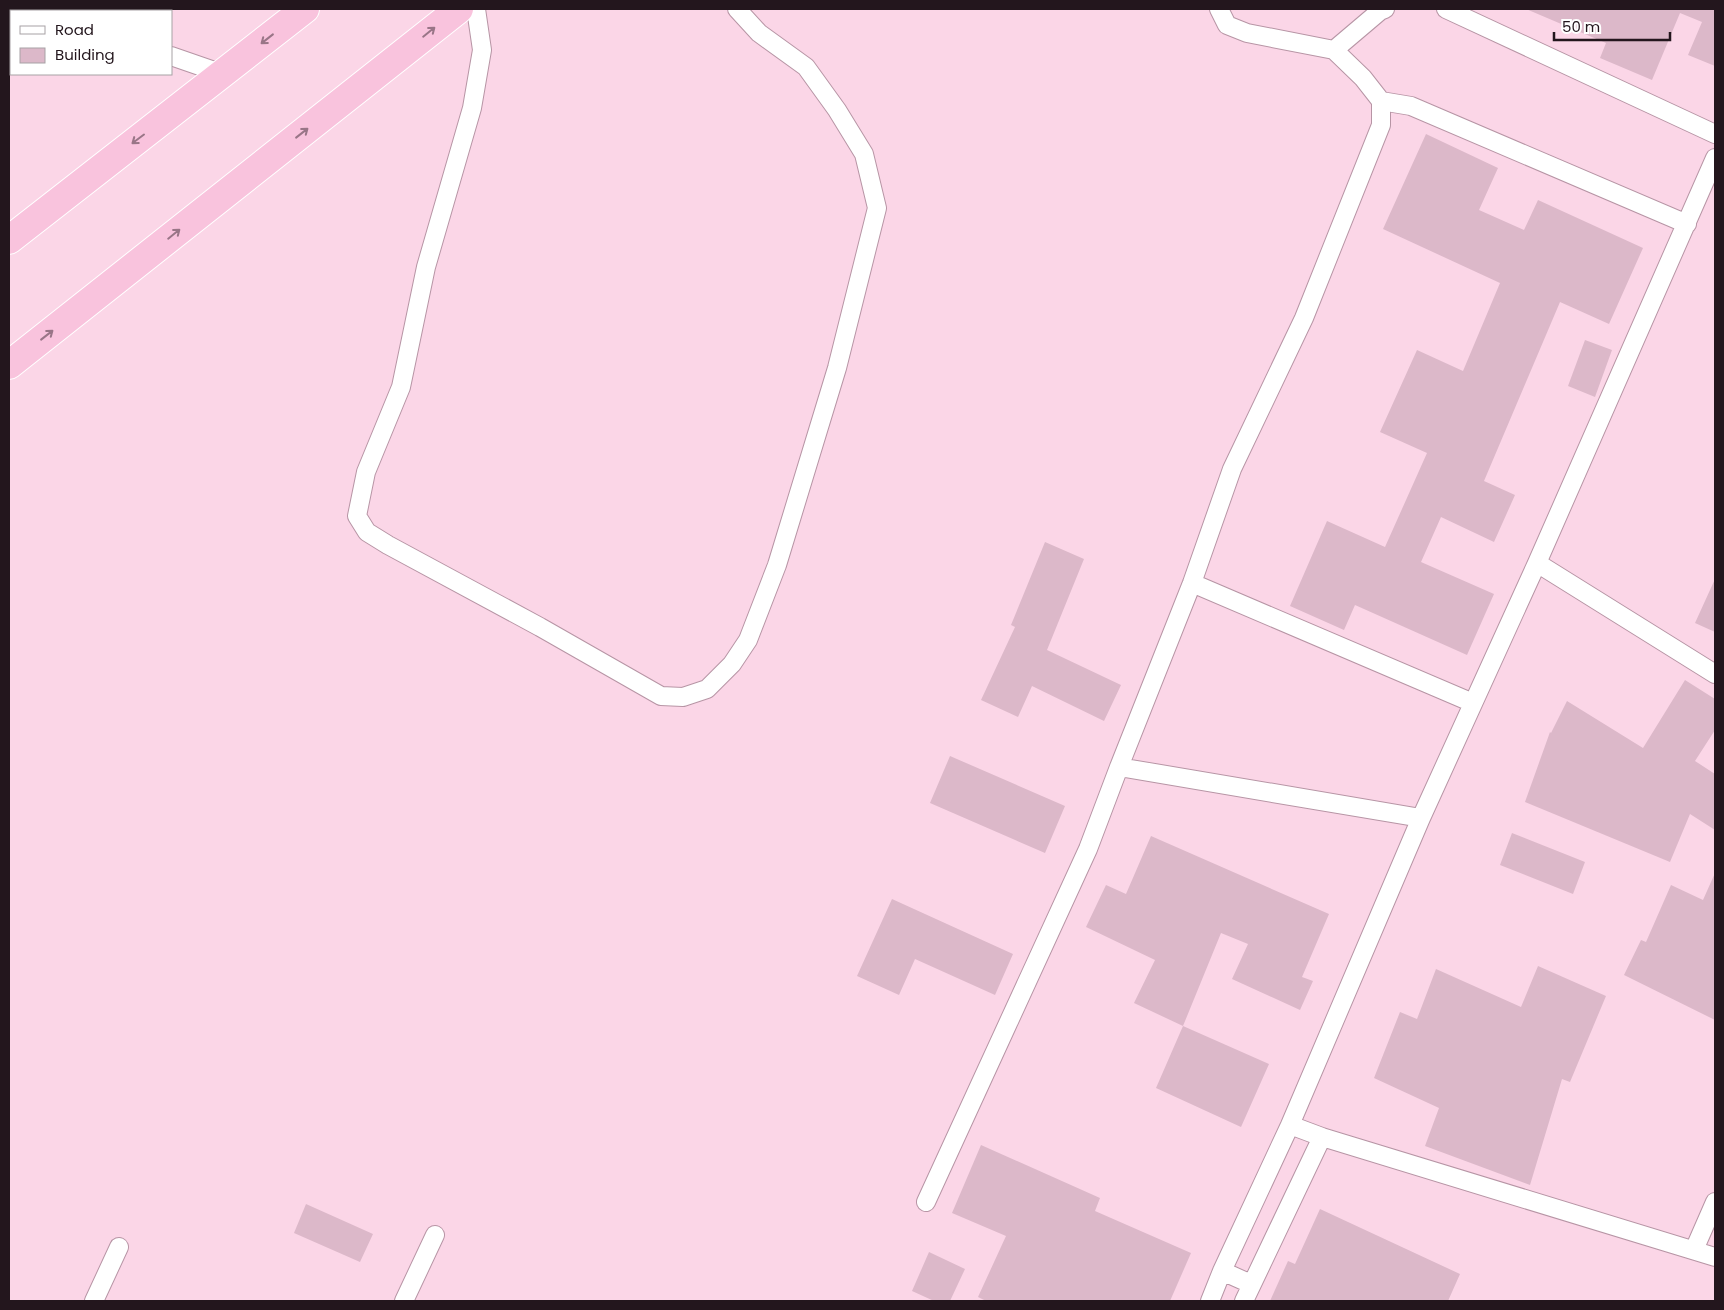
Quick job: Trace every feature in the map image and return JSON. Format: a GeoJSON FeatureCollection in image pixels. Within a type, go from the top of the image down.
{"type":"FeatureCollection","features":[{"type":"Feature","properties":{"kind":"highway"},"geometry":{"type":"LineString","coordinates":[[9,240],[305,9]]}},
{"type":"Feature","properties":{"kind":"highway"},"geometry":{"type":"LineString","coordinates":[[9,365],[459,9]]}},
{"type":"Feature","properties":{"kind":"street"},"geometry":{"type":"LineString","coordinates":[[476,9],[482,50],[472,108],[426,268],[401,387],[366,472],[357,516],[367,532],[388,545],[540,627],[661,696],[683,697],[708,689],[732,664],[748,640],[777,565],[837,368],[877,208],[864,154],[838,110],[806,67],[759,33],[737,9]]}},
{"type":"Feature","properties":{"kind":"street"},"geometry":{"type":"LineString","coordinates":[[926,1202],[1088,849],[1192,584],[1232,469],[1304,318],[1381,126],[1381,101],[1363,78],[1334,50],[1247,34],[1227,25],[1219,9]]}},
{"type":"Feature","properties":{"kind":"street"},"geometry":{"type":"LineString","coordinates":[[1334,50],[1380,11],[1385,9]]}},
{"type":"Feature","properties":{"kind":"street"},"geometry":{"type":"LineString","coordinates":[[1446,9],[1715,134]]}},
{"type":"Feature","properties":{"kind":"street"},"geometry":{"type":"LineString","coordinates":[[172,56],[223,74]]}},
{"type":"Feature","properties":{"kind":"street"},"geometry":{"type":"LineString","coordinates":[[1381,101],[1411,106],[1687,224]]}},
{"type":"Feature","properties":{"kind":"street"},"geometry":{"type":"LineString","coordinates":[[1210,1301],[1290,1125],[1421,818],[1537,563],[1715,158]]}},
{"type":"Feature","properties":{"kind":"street"},"geometry":{"type":"LineString","coordinates":[[1537,563],[1715,674]]}},
{"type":"Feature","properties":{"kind":"street"},"geometry":{"type":"LineString","coordinates":[[1192,584],[1473,703]]}},
{"type":"Feature","properties":{"kind":"street"},"geometry":{"type":"LineString","coordinates":[[1119,767],[1421,818]]}},
{"type":"Feature","properties":{"kind":"street"},"geometry":{"type":"LineString","coordinates":[[1290,1125],[1322,1137],[1715,1257]]}},
{"type":"Feature","properties":{"kind":"street"},"geometry":{"type":"LineString","coordinates":[[1244,1301],[1322,1137]]}},
{"type":"Feature","properties":{"kind":"street"},"geometry":{"type":"LineString","coordinates":[[1694,1250],[1715,1202]]}},
{"type":"Feature","properties":{"kind":"street"},"geometry":{"type":"LineString","coordinates":[[404,1301],[434,1235]]}},
{"type":"Feature","properties":{"kind":"street"},"geometry":{"type":"LineString","coordinates":[[94,1301],[119,1247]]}},
{"type":"Feature","properties":{"kind":"street"},"geometry":{"type":"LineString","coordinates":[[1222,1271],[1251,1284]]}},
{"type":"Feature","properties":{"kind":"building"},"geometry":{"type":"Polygon","coordinates":[[[1526,9],[1715,9],[1715,66],[1688,55],[1702,22],[1680,13],[1652,80],[1600,58],[1606,43],[1526,9]]]}},
{"type":"Feature","properties":{"kind":"building"},"geometry":{"type":"Polygon","coordinates":[[[1426,134],[1498,168],[1479,210],[1524,230],[1538,200],[1643,248],[1609,324],[1560,302],[1484,481],[1515,495],[1494,542],[1441,517],[1421,562],[1494,594],[1467,655],[1355,605],[1344,630],[1290,606],[1327,521],[1385,547],[1427,453],[1380,432],[1417,350],[1463,371],[1500,283],[1383,229],[1426,134]]]}},
{"type":"Feature","properties":{"kind":"building"},"geometry":{"type":"Polygon","coordinates":[[[1585,340],[1612,350],[1595,397],[1568,386],[1585,340]]]}},
{"type":"Feature","properties":{"kind":"building"},"geometry":{"type":"Polygon","coordinates":[[[1045,542],[1084,559],[1047,650],[1121,685],[1104,721],[1032,686],[1018,717],[981,700],[1015,627],[1011,625],[1045,542]]]}},
{"type":"Feature","properties":{"kind":"building"},"geometry":{"type":"Polygon","coordinates":[[[1715,579],[1715,632],[1695,623],[1715,579]]]}},
{"type":"Feature","properties":{"kind":"building"},"geometry":{"type":"Polygon","coordinates":[[[1685,680],[1715,699],[1715,730],[1695,761],[1715,774],[1715,830],[1690,814],[1670,862],[1525,802],[1550,732],[1567,701],[1643,748],[1685,680]]]}},
{"type":"Feature","properties":{"kind":"building"},"geometry":{"type":"Polygon","coordinates":[[[950,756],[1065,806],[1045,853],[930,803],[950,756]]]}},
{"type":"Feature","properties":{"kind":"building"},"geometry":{"type":"Polygon","coordinates":[[[1512,833],[1585,862],[1573,894],[1500,865],[1512,833]]]}},
{"type":"Feature","properties":{"kind":"building"},"geometry":{"type":"Polygon","coordinates":[[[1151,836],[1329,914],[1302,977],[1313,981],[1300,1010],[1232,979],[1248,944],[1221,933],[1183,1026],[1134,1003],[1155,960],[1086,927],[1106,885],[1126,894],[1151,836]]]}},
{"type":"Feature","properties":{"kind":"building"},"geometry":{"type":"Polygon","coordinates":[[[1715,873],[1715,1020],[1624,975],[1641,940],[1646,942],[1671,885],[1703,900],[1715,873]]]}},
{"type":"Feature","properties":{"kind":"building"},"geometry":{"type":"Polygon","coordinates":[[[892,899],[1013,954],[995,995],[915,959],[899,995],[857,976],[892,899]]]}},
{"type":"Feature","properties":{"kind":"building"},"geometry":{"type":"Polygon","coordinates":[[[1538,966],[1606,996],[1570,1082],[1562,1079],[1530,1185],[1425,1146],[1439,1108],[1374,1078],[1400,1012],[1417,1019],[1436,969],[1521,1007],[1538,966]]]}},
{"type":"Feature","properties":{"kind":"building"},"geometry":{"type":"Polygon","coordinates":[[[1183,1026],[1269,1064],[1241,1127],[1156,1088],[1183,1026]]]}},
{"type":"Feature","properties":{"kind":"building"},"geometry":{"type":"Polygon","coordinates":[[[981,1145],[1100,1198],[1095,1211],[1191,1253],[1170,1301],[986,1301],[978,1297],[1006,1236],[952,1213],[981,1145]]]}},
{"type":"Feature","properties":{"kind":"building"},"geometry":{"type":"Polygon","coordinates":[[[306,1204],[373,1234],[360,1262],[294,1233],[306,1204]]]}},
{"type":"Feature","properties":{"kind":"building"},"geometry":{"type":"Polygon","coordinates":[[[1320,1209],[1460,1274],[1448,1301],[1270,1301],[1288,1261],[1295,1264],[1320,1209]]]}},
{"type":"Feature","properties":{"kind":"building"},"geometry":{"type":"Polygon","coordinates":[[[929,1252],[965,1269],[950,1301],[934,1301],[912,1291],[929,1252]]]}}]}
